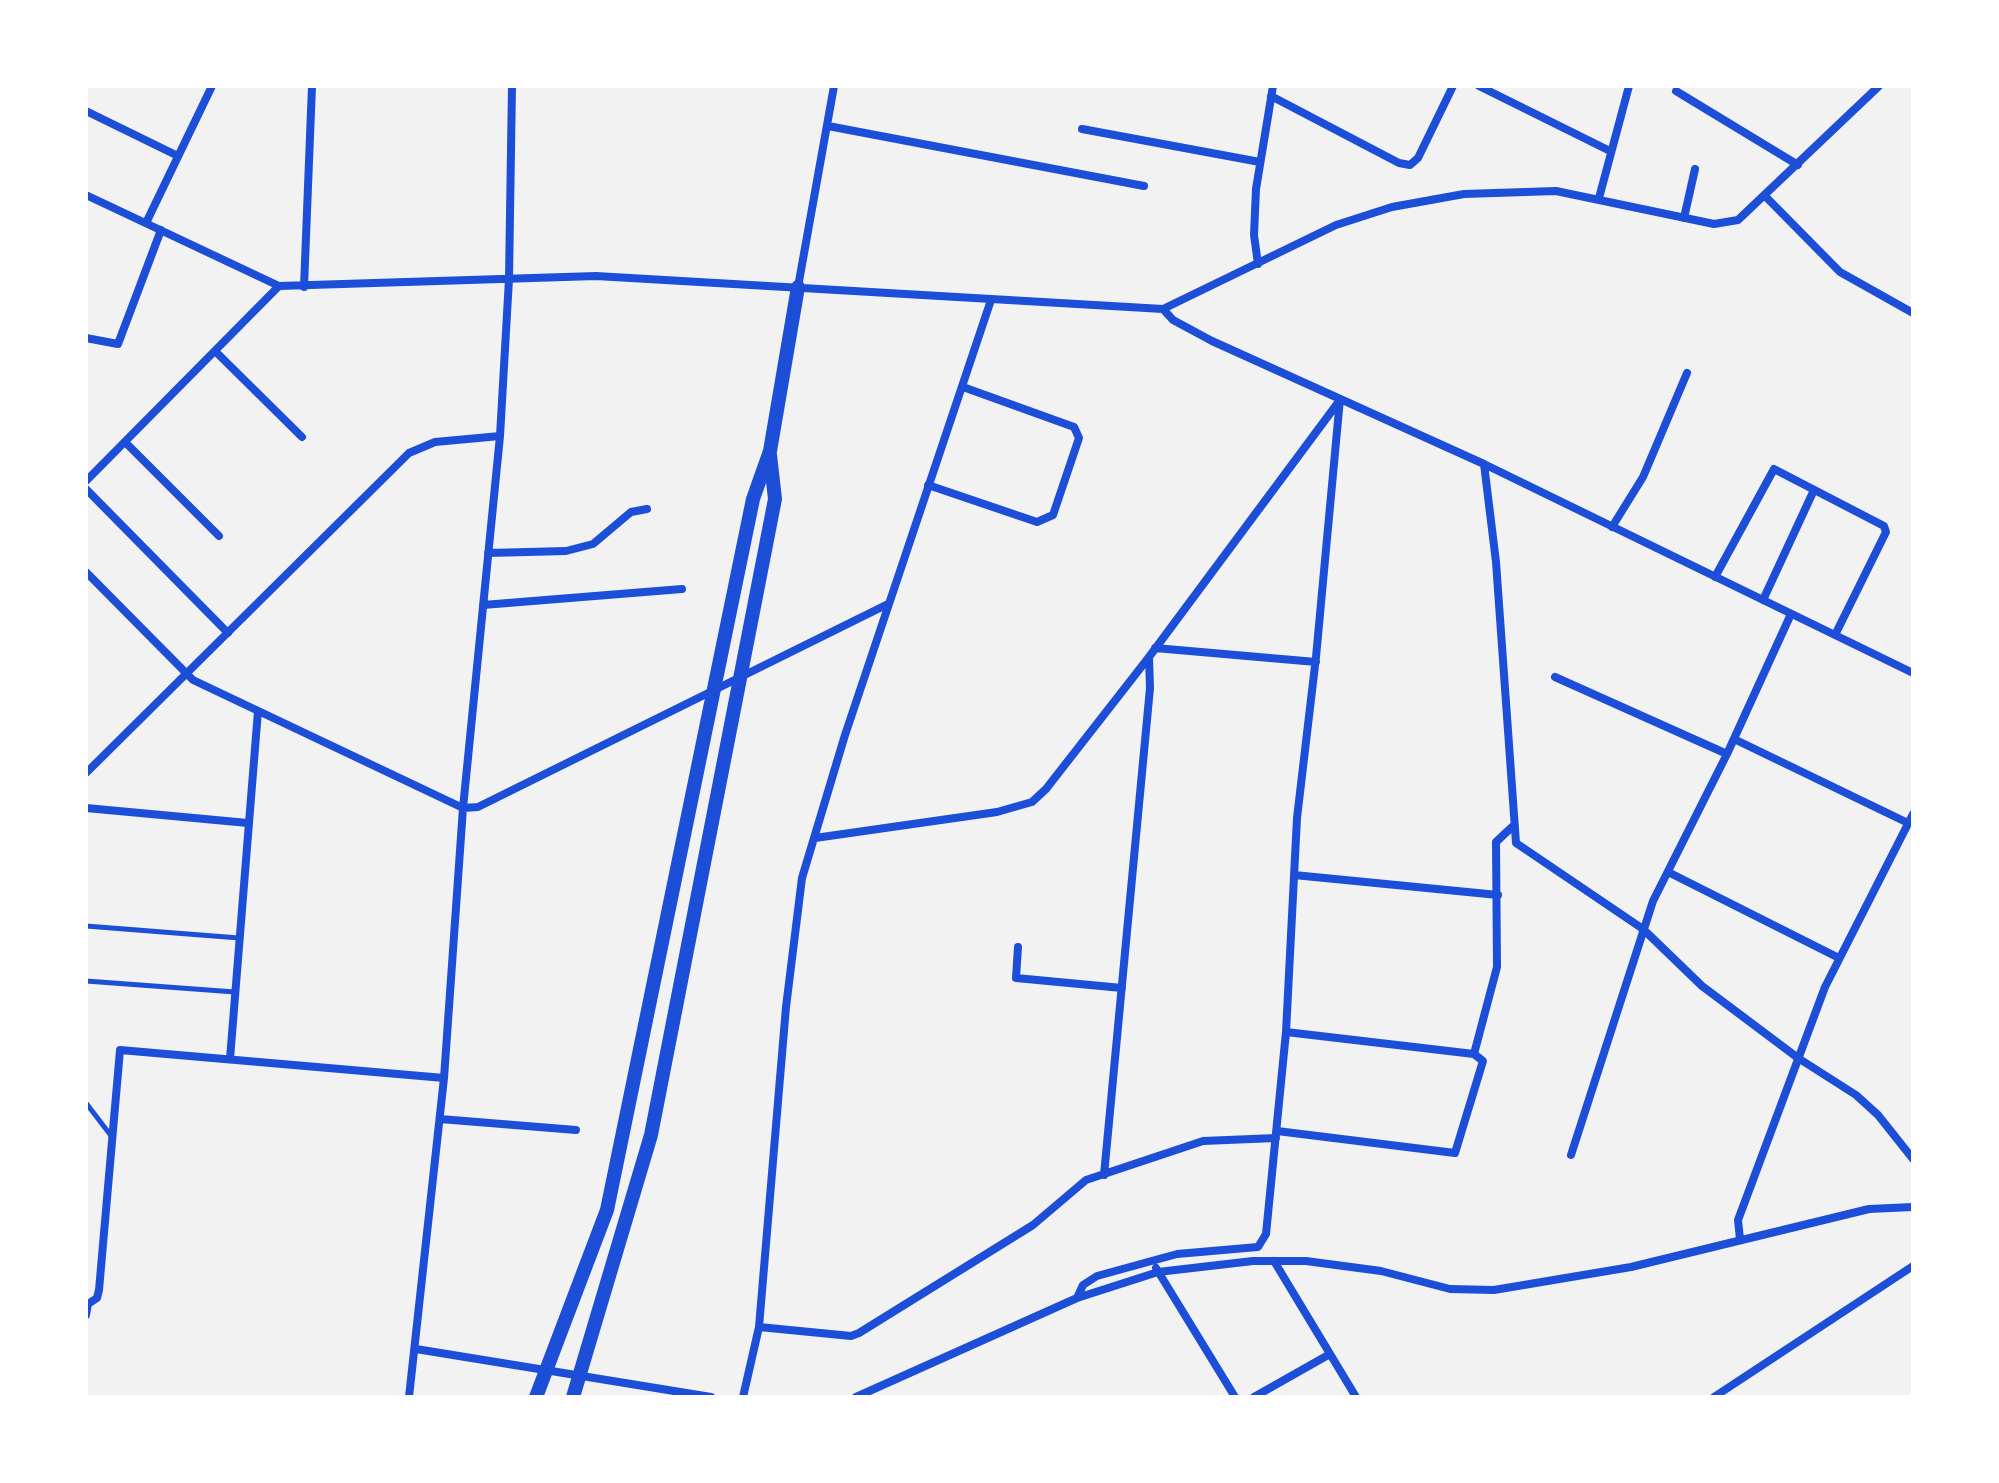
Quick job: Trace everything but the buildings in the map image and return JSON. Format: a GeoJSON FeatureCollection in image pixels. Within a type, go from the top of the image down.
{"type":"FeatureCollection","features":[{"type":"Feature","properties":{"kind":"street"},"geometry":{"type":"LineString","coordinates":[[146,223],[212,86]]}},
{"type":"Feature","properties":{"kind":"street"},"geometry":{"type":"LineString","coordinates":[[304,287],[312,86]]}},
{"type":"Feature","properties":{"kind":"street"},"geometry":{"type":"LineString","coordinates":[[409,1397],[444,1078],[463,808],[500,436],[509,279],[512,86]]}},
{"type":"Feature","properties":{"kind":"street"},"geometry":{"type":"LineString","coordinates":[[536,1397],[607,1210],[753,499],[770,451],[834,86]]}},
{"type":"Feature","properties":{"kind":"street"},"geometry":{"type":"LineString","coordinates":[[1258,264],[1254,235],[1260,162],[1272,91],[1399,163],[1410,165],[1418,158],[1453,86]]}},
{"type":"Feature","properties":{"kind":"street"},"geometry":{"type":"LineString","coordinates":[[1479,86],[1610,151]]}},
{"type":"Feature","properties":{"kind":"street"},"geometry":{"type":"LineString","coordinates":[[1599,198],[1629,86]]}},
{"type":"Feature","properties":{"kind":"street"},"geometry":{"type":"LineString","coordinates":[[86,195],[279,286],[596,276],[1163,309],[1336,225],[1407,204],[1485,191],[1556,191],[1714,224],[1738,220],[1766,197],[1879,86]]}},
{"type":"Feature","properties":{"kind":"street"},"geometry":{"type":"LineString","coordinates":[[1676,91],[1798,165]]}},
{"type":"Feature","properties":{"kind":"street"},"geometry":{"type":"LineString","coordinates":[[86,111],[178,156]]}},
{"type":"Feature","properties":{"kind":"street"},"geometry":{"type":"LineString","coordinates":[[828,126],[1144,186]]}},
{"type":"Feature","properties":{"kind":"street"},"geometry":{"type":"LineString","coordinates":[[1082,129],[1260,162]]}},
{"type":"Feature","properties":{"kind":"street"},"geometry":{"type":"LineString","coordinates":[[1684,218],[1695,169]]}},
{"type":"Feature","properties":{"kind":"street"},"geometry":{"type":"LineString","coordinates":[[1766,197],[1840,272],[1913,313]]}},
{"type":"Feature","properties":{"kind":"street"},"geometry":{"type":"LineString","coordinates":[[86,338],[118,344],[161,230]]}},
{"type":"Feature","properties":{"kind":"street"},"geometry":{"type":"LineString","coordinates":[[86,481],[279,286]]}},
{"type":"Feature","properties":{"kind":"street"},"geometry":{"type":"LineString","coordinates":[[743,1397],[759,1327],[786,1007],[802,878],[888,604],[991,300]]}},
{"type":"Feature","properties":{"kind":"street"},"geometry":{"type":"LineString","coordinates":[[1163,309],[1173,320],[1212,341],[1484,464],[1913,673]]}},
{"type":"Feature","properties":{"kind":"street"},"geometry":{"type":"LineString","coordinates":[[215,351],[302,437]]}},
{"type":"Feature","properties":{"kind":"street"},"geometry":{"type":"LineString","coordinates":[[1612,527],[1643,477],[1687,373]]}},
{"type":"Feature","properties":{"kind":"street"},"geometry":{"type":"LineString","coordinates":[[928,485],[1037,522],[1053,515],[1079,438],[1074,427],[963,387]]}},
{"type":"Feature","properties":{"kind":"street"},"geometry":{"type":"LineString","coordinates":[[815,838],[997,812],[1032,802],[1046,789],[1149,657],[1340,399]]}},
{"type":"Feature","properties":{"kind":"street"},"geometry":{"type":"LineString","coordinates":[[1077,1298],[1083,1285],[1097,1276],[1153,1260],[1262,1245],[1269,1224],[1286,1032],[1297,818],[1316,662],[1340,399]]}},
{"type":"Feature","properties":{"kind":"street"},"geometry":{"type":"LineString","coordinates":[[86,773],[409,453],[435,442],[500,436]]}},
{"type":"Feature","properties":{"kind":"street"},"geometry":{"type":"LineString","coordinates":[[125,442],[219,536]]}},
{"type":"Feature","properties":{"kind":"street"},"geometry":{"type":"LineString","coordinates":[[573,1397],[651,1135],[775,499],[770,451]]}},
{"type":"Feature","properties":{"kind":"street"},"geometry":{"type":"LineString","coordinates":[[1484,464],[1510,741],[1512,827],[1516,843],[1643,929],[1702,986],[1798,1058],[1871,1107],[1913,1159]]}},
{"type":"Feature","properties":{"kind":"street"},"geometry":{"type":"LineString","coordinates":[[1715,577],[1774,469],[1884,526],[1886,532],[1835,635]]}},
{"type":"Feature","properties":{"kind":"street"},"geometry":{"type":"LineString","coordinates":[[86,489],[228,633]]}},
{"type":"Feature","properties":{"kind":"street"},"geometry":{"type":"LineString","coordinates":[[1763,600],[1814,490]]}},
{"type":"Feature","properties":{"kind":"street"},"geometry":{"type":"LineString","coordinates":[[488,553],[577,548],[599,540],[631,512],[647,509]]}},
{"type":"Feature","properties":{"kind":"street"},"geometry":{"type":"LineString","coordinates":[[86,572],[187,675],[463,808],[478,807],[888,604]]}},
{"type":"Feature","properties":{"kind":"street"},"geometry":{"type":"LineString","coordinates":[[483,605],[682,589]]}},
{"type":"Feature","properties":{"kind":"street"},"geometry":{"type":"LineString","coordinates":[[1571,1155],[1643,929],[1791,614]]}},
{"type":"Feature","properties":{"kind":"street"},"geometry":{"type":"LineString","coordinates":[[1155,648],[1316,662]]}},
{"type":"Feature","properties":{"kind":"street"},"geometry":{"type":"LineString","coordinates":[[1104,1175],[1150,688],[1149,657]]}},
{"type":"Feature","properties":{"kind":"street"},"geometry":{"type":"LineString","coordinates":[[1555,677],[1727,754]]}},
{"type":"Feature","properties":{"kind":"street"},"geometry":{"type":"LineString","coordinates":[[230,1059],[258,711]]}},
{"type":"Feature","properties":{"kind":"street"},"geometry":{"type":"LineString","coordinates":[[1734,739],[1910,819],[1839,958],[1798,1058],[1738,1220],[1740,1239]]}},
{"type":"Feature","properties":{"kind":"street"},"geometry":{"type":"LineString","coordinates":[[86,808],[248,823]]}},
{"type":"Feature","properties":{"kind":"street"},"geometry":{"type":"LineString","coordinates":[[1474,1054],[1497,967],[1496,842],[1512,827]]}},
{"type":"Feature","properties":{"kind":"street"},"geometry":{"type":"LineString","coordinates":[[1668,872],[1839,958]]}},
{"type":"Feature","properties":{"kind":"street"},"geometry":{"type":"LineString","coordinates":[[1294,875],[1498,895]]}},
{"type":"Feature","properties":{"kind":"street"},"geometry":{"type":"LineString","coordinates":[[1018,947],[1016,978],[1122,988]]}},
{"type":"Feature","properties":{"kind":"street"},"geometry":{"type":"LineString","coordinates":[[759,1327],[851,1336],[859,1333],[1033,1225],[1079,1184],[1203,1141],[1319,1134],[1455,1153],[1483,1061],[1474,1054],[1286,1032]]}},
{"type":"Feature","properties":{"kind":"street"},"geometry":{"type":"LineString","coordinates":[[86,1315],[87,1304],[97,1298],[99,1290],[120,1050],[444,1078]]}},
{"type":"Feature","properties":{"kind":"street"},"geometry":{"type":"LineString","coordinates":[[440,1119],[576,1130]]}},
{"type":"Feature","properties":{"kind":"street"},"geometry":{"type":"LineString","coordinates":[[860,1396],[1077,1298],[1158,1272],[1274,1261],[1327,1263],[1475,1292],[1568,1280],[1708,1250],[1740,1239],[1869,1209],[1913,1207]]}},
{"type":"Feature","properties":{"kind":"street"},"geometry":{"type":"LineString","coordinates":[[1153,1260],[1235,1397]]}},
{"type":"Feature","properties":{"kind":"street"},"geometry":{"type":"LineString","coordinates":[[1274,1261],[1356,1397]]}},
{"type":"Feature","properties":{"kind":"street"},"geometry":{"type":"LineString","coordinates":[[1714,1397],[1913,1266]]}},
{"type":"Feature","properties":{"kind":"street"},"geometry":{"type":"LineString","coordinates":[[416,1349],[711,1397]]}},
{"type":"Feature","properties":{"kind":"street"},"geometry":{"type":"LineString","coordinates":[[1254,1397],[1330,1354]]}},
{"type":"Feature","properties":{"kind":"street"},"geometry":{"type":"LineString","coordinates":[[643,1397],[645,1386]]}},
{"type":"Feature","properties":{"kind":"lane"},"geometry":{"type":"LineString","coordinates":[[86,926],[239,938]]}},
{"type":"Feature","properties":{"kind":"lane"},"geometry":{"type":"LineString","coordinates":[[86,981],[235,992]]}},
{"type":"Feature","properties":{"kind":"lane"},"geometry":{"type":"LineString","coordinates":[[86,1103],[112,1137]]}}]}
